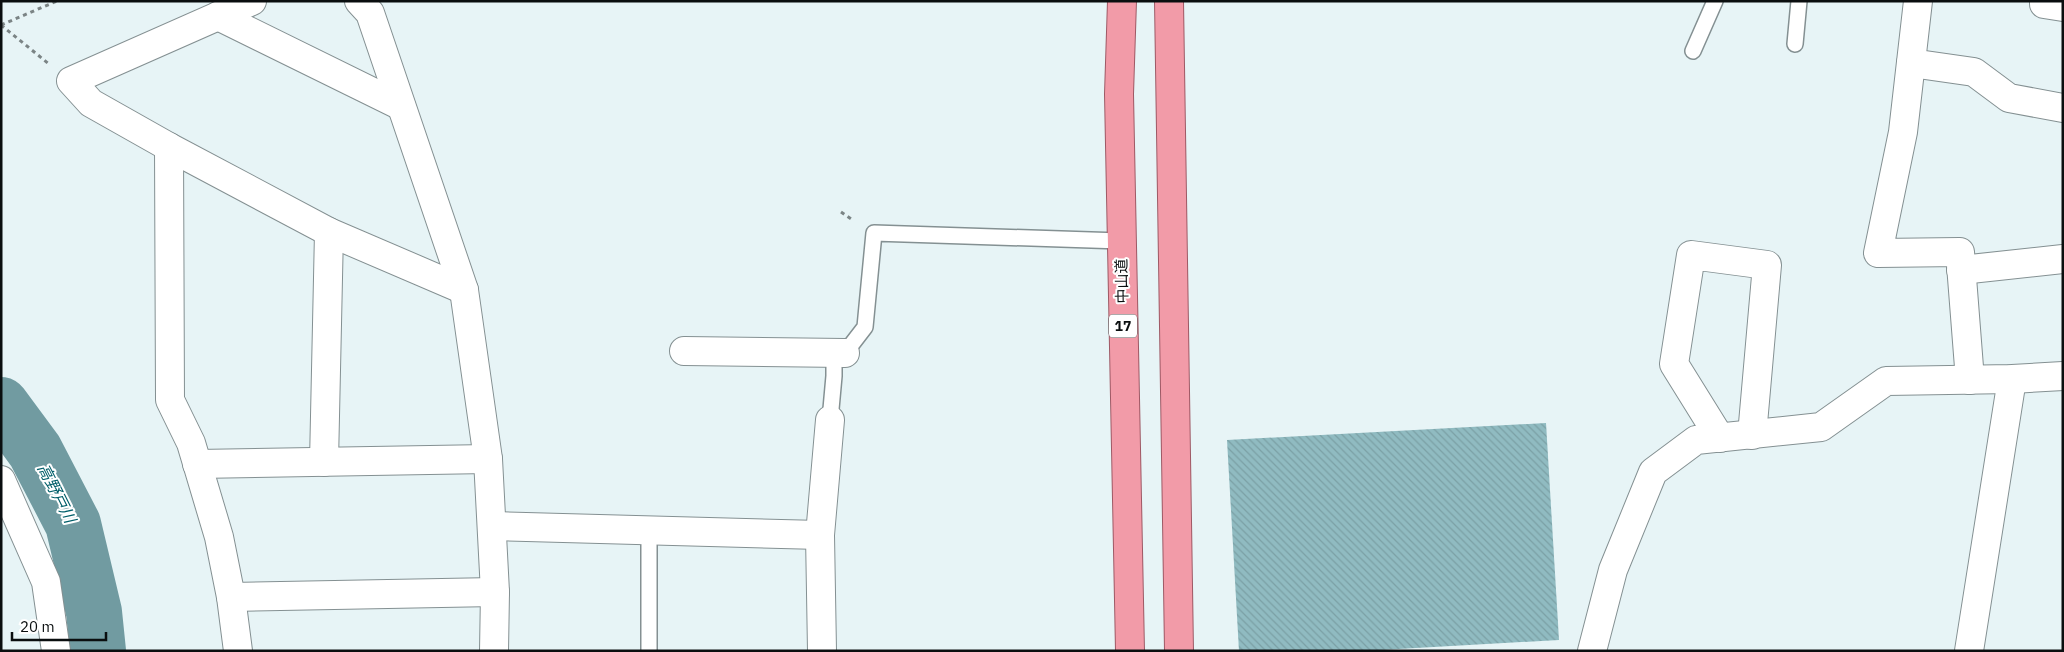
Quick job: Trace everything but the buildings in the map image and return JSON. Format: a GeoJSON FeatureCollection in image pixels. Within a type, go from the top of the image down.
{"type":"FeatureCollection","features":[{"type":"Feature","properties":{"kind":"highway","name":"中山道"},"geometry":{"type":"LineString","coordinates":[[1122,1],[1119,94],[1130,651]]}},
{"type":"Feature","properties":{"kind":"highway"},"geometry":{"type":"LineString","coordinates":[[1169,1],[1179,651]]}},
{"type":"Feature","properties":{"kind":"street"},"geometry":{"type":"LineString","coordinates":[[252,1],[71,81],[91,103],[169,147],[329,232],[464,290]]}},
{"type":"Feature","properties":{"kind":"street"},"geometry":{"type":"LineString","coordinates":[[1918,1],[1904,132],[1878,253],[1960,252],[1970,380]]}},
{"type":"Feature","properties":{"kind":"street"},"geometry":{"type":"LineString","coordinates":[[2044,1],[2044,4],[2063,7]]}},
{"type":"Feature","properties":{"kind":"street"},"geometry":{"type":"LineString","coordinates":[[364,2],[370,13],[464,290],[488,459],[493,526],[494,651]]}},
{"type":"Feature","properties":{"kind":"street"},"geometry":{"type":"LineString","coordinates":[[218,16],[400,106]]}},
{"type":"Feature","properties":{"kind":"street"},"geometry":{"type":"LineString","coordinates":[[1911,63],[1974,72],[2009,98],[2063,108]]}},
{"type":"Feature","properties":{"kind":"street"},"geometry":{"type":"LineString","coordinates":[[169,147],[170,400],[191,443],[219,537],[231,597],[238,651]]}},
{"type":"Feature","properties":{"kind":"street"},"geometry":{"type":"LineString","coordinates":[[324,462],[329,232]]}},
{"type":"Feature","properties":{"kind":"street"},"geometry":{"type":"LineString","coordinates":[[1720,438],[1674,364],[1691,255],[1767,265],[1752,435]]}},
{"type":"Feature","properties":{"kind":"street"},"geometry":{"type":"LineString","coordinates":[[1961,270],[2063,259]]}},
{"type":"Feature","properties":{"kind":"street"},"geometry":{"type":"LineString","coordinates":[[684,351],[845,353]]}},
{"type":"Feature","properties":{"kind":"street"},"geometry":{"type":"LineString","coordinates":[[1592,651],[1613,570],[1653,472],[1696,440],[1821,427],[1886,381],[2012,380],[2063,376]]}},
{"type":"Feature","properties":{"kind":"street"},"geometry":{"type":"LineString","coordinates":[[1970,651],[2012,380]]}},
{"type":"Feature","properties":{"kind":"street"},"geometry":{"type":"LineString","coordinates":[[822,651],[820,535],[830,420]]}},
{"type":"Feature","properties":{"kind":"street"},"geometry":{"type":"LineString","coordinates":[[197,464],[488,459]]}},
{"type":"Feature","properties":{"kind":"street"},"geometry":{"type":"LineString","coordinates":[[1,480],[46,582],[56,651]]}},
{"type":"Feature","properties":{"kind":"street"},"geometry":{"type":"LineString","coordinates":[[493,526],[820,535]]}},
{"type":"Feature","properties":{"kind":"street"},"geometry":{"type":"LineString","coordinates":[[231,597],[495,592]]}},
{"type":"Feature","properties":{"kind":"lane"},"geometry":{"type":"LineString","coordinates":[[1693,51],[1715,1]]}},
{"type":"Feature","properties":{"kind":"lane"},"geometry":{"type":"LineString","coordinates":[[1795,44],[1799,1]]}},
{"type":"Feature","properties":{"kind":"lane"},"geometry":{"type":"LineString","coordinates":[[830,420],[834,361],[845,353],[865,327],[874,232],[1121,241]]}},
{"type":"Feature","properties":{"kind":"lane"},"geometry":{"type":"LineString","coordinates":[[650,530],[650,651]]}},
{"type":"Feature","properties":{"kind":"path"},"geometry":{"type":"LineString","coordinates":[[57,1],[1,25],[71,81]]}},
{"type":"Feature","properties":{"kind":"waterway","name":"高野戸川"},"geometry":{"type":"LineString","coordinates":[[1,405],[35,451],[73,524],[94,612],[98,651]]}}]}
